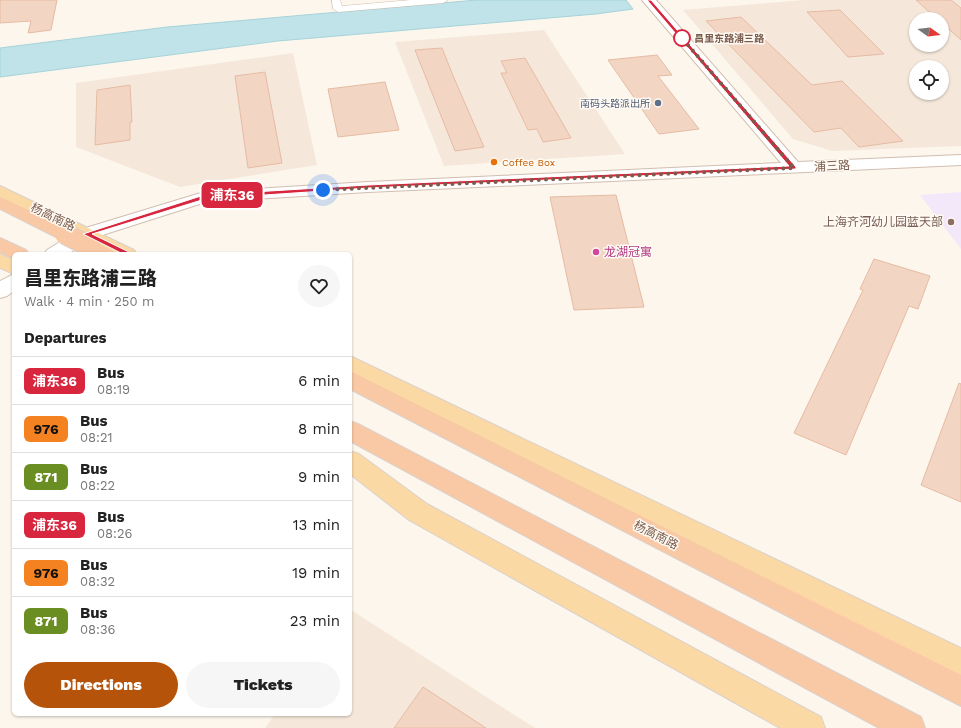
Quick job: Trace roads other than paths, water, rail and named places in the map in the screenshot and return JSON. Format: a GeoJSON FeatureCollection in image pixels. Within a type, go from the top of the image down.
{"type":"FeatureCollection","features":[{"type":"Feature","properties":{"kind":"highway","name":"杨高南路"},"geometry":{"type":"LineString","coordinates":[[0,202],[101,252]]}},
{"type":"Feature","properties":{"kind":"highway"},"geometry":{"type":"LineString","coordinates":[[0,244],[15,252]]}},
{"type":"Feature","properties":{"kind":"highway","name":"杨高南路"},"geometry":{"type":"LineString","coordinates":[[352,380],[961,691]]}},
{"type":"Feature","properties":{"kind":"highway"},"geometry":{"type":"LineString","coordinates":[[352,431],[910,728]]}},
{"type":"Feature","properties":{"kind":"main road","name":"杨高南路"},"geometry":{"type":"LineString","coordinates":[[0,192],[123,252]]}},
{"type":"Feature","properties":{"kind":"main road"},"geometry":{"type":"LineString","coordinates":[[0,260],[12,267]]}},
{"type":"Feature","properties":{"kind":"main road","name":"杨高南路"},"geometry":{"type":"LineString","coordinates":[[352,365],[961,663]]}},
{"type":"Feature","properties":{"kind":"main road"},"geometry":{"type":"LineString","coordinates":[[352,462],[418,512],[810,728]]}},
{"type":"Feature","properties":{"kind":"street"},"geometry":{"type":"LineString","coordinates":[[649,0],[794,168]]}},
{"type":"Feature","properties":{"kind":"street","name":"浦三路"},"geometry":{"type":"LineString","coordinates":[[57,252],[86,234],[204,197],[376,186],[961,160]]}},
{"type":"Feature","properties":{"kind":"street"},"geometry":{"type":"LineString","coordinates":[[0,291],[12,282]]}},
{"type":"Feature","properties":{"kind":"lane"},"geometry":{"type":"LineString","coordinates":[[336,0],[338,9],[442,0]]}},
{"type":"Feature","properties":{"kind":"water"},"geometry":{"type":"Polygon","coordinates":[[[477,0],[626,0],[633,9],[596,14],[278,41],[0,77],[0,48],[167,27],[477,0]]]}},
{"type":"Feature","properties":{"kind":"place","name":"昌里东路浦三路"},"geometry":{"type":"Point","coordinates":[682,38]}},
{"type":"Feature","properties":{"kind":"place","name":"南码头路派出所"},"geometry":{"type":"Point","coordinates":[658,103]}},
{"type":"Feature","properties":{"kind":"place","name":"Coffee Box"},"geometry":{"type":"Point","coordinates":[494,162]}},
{"type":"Feature","properties":{"kind":"place","name":"上海齐河幼儿园蓝天部"},"geometry":{"type":"Point","coordinates":[951,222]}},
{"type":"Feature","properties":{"kind":"place","name":"龙湖冠寓"},"geometry":{"type":"Point","coordinates":[596,252]}}]}
